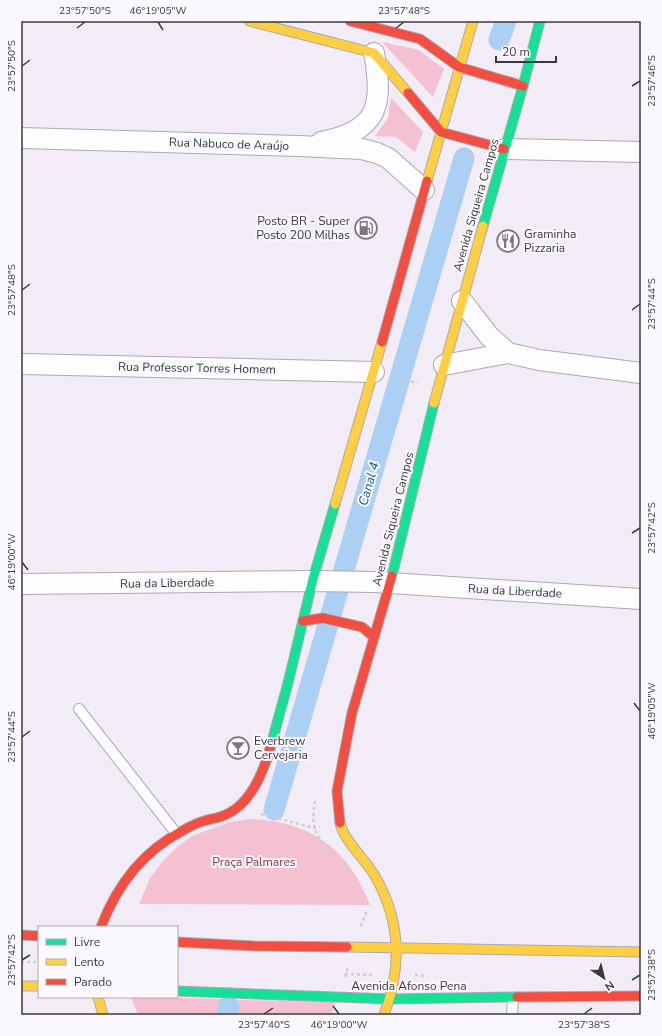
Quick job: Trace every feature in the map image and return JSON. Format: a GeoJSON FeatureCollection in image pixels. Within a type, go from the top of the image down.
{"type":"FeatureCollection","features":[{"type":"Feature","properties":{"kind":"main road"},"geometry":{"type":"LineString","coordinates":[[249,21],[374,53],[441,132],[499,148]]}},
{"type":"Feature","properties":{"kind":"main road"},"geometry":{"type":"LineString","coordinates":[[350,21],[420,39],[459,66],[523,86]]}},
{"type":"Feature","properties":{"kind":"main road"},"geometry":{"type":"LineString","coordinates":[[101,926],[118,889],[134,868],[154,849],[176,834],[200,822],[226,815],[241,804],[252,791],[267,760],[303,621],[322,581],[374,372],[424,190],[473,21]]}},
{"type":"Feature","properties":{"kind":"main road","name":"Avenida Siqueira Campos"},"geometry":{"type":"LineString","coordinates":[[384,1015],[390,1000],[396,975],[397,947],[390,910],[375,876],[353,847],[340,825],[337,791],[352,713],[374,637],[382,583],[462,301],[499,148],[523,86],[540,21]]}},
{"type":"Feature","properties":{"kind":"main road"},"geometry":{"type":"LineString","coordinates":[[303,621],[323,618],[362,627],[374,637]]}},
{"type":"Feature","properties":{"kind":"main road"},"geometry":{"type":"LineString","coordinates":[[21,936],[38,936]]}},
{"type":"Feature","properties":{"kind":"main road"},"geometry":{"type":"LineString","coordinates":[[178,942],[254,946],[397,947],[641,952]]}},
{"type":"Feature","properties":{"kind":"main road"},"geometry":{"type":"LineString","coordinates":[[21,986],[38,986]]}},
{"type":"Feature","properties":{"kind":"main road","name":"Avenida Afonso Pena"},"geometry":{"type":"LineString","coordinates":[[178,991],[390,1000],[641,996]]}},
{"type":"Feature","properties":{"kind":"main road"},"geometry":{"type":"LineString","coordinates":[[98,998],[103,1015]]}},
{"type":"Feature","properties":{"kind":"street"},"geometry":{"type":"LineString","coordinates":[[299,146],[328,141],[353,132],[366,123],[377,105],[379,89],[378,72],[374,53]]}},
{"type":"Feature","properties":{"kind":"street","name":"Rua Nabuco de Araújo"},"geometry":{"type":"LineString","coordinates":[[21,138],[362,149],[388,158],[424,190]]}},
{"type":"Feature","properties":{"kind":"street"},"geometry":{"type":"LineString","coordinates":[[499,148],[641,152]]}},
{"type":"Feature","properties":{"kind":"street"},"geometry":{"type":"LineString","coordinates":[[462,301],[489,336],[508,353]]}},
{"type":"Feature","properties":{"kind":"street"},"geometry":{"type":"LineString","coordinates":[[444,365],[508,353],[539,360],[641,373]]}},
{"type":"Feature","properties":{"kind":"street","name":"Rua Professor Torres Homem"},"geometry":{"type":"LineString","coordinates":[[21,364],[374,372]]}},
{"type":"Feature","properties":{"kind":"street","name":"Rua da Liberdade"},"geometry":{"type":"LineString","coordinates":[[21,584],[322,581],[382,583],[641,599]]}},
{"type":"Feature","properties":{"kind":"lane"},"geometry":{"type":"LineString","coordinates":[[79,709],[176,834]]}},
{"type":"Feature","properties":{"kind":"lane"},"geometry":{"type":"LineString","coordinates":[[512,1015],[513,998]]}},
{"type":"Feature","properties":{"kind":"path"},"geometry":{"type":"LineString","coordinates":[[392,381],[421,382]]}},
{"type":"Feature","properties":{"kind":"path"},"geometry":{"type":"LineString","coordinates":[[264,815],[314,828]]}},
{"type":"Feature","properties":{"kind":"path"},"geometry":{"type":"LineString","coordinates":[[21,962],[38,962]]}},
{"type":"Feature","properties":{"kind":"green space"},"geometry":{"type":"Polygon","coordinates":[[[382,42],[419,50],[444,69],[433,97],[382,42]]]}},
{"type":"Feature","properties":{"kind":"green space"},"geometry":{"type":"Polygon","coordinates":[[[391,98],[423,132],[415,152],[396,137],[375,136],[388,118],[391,98]]]}},
{"type":"Feature","properties":{"kind":"green space","name":"Praça Palmares"},"geometry":{"type":"Polygon","coordinates":[[[250,819],[291,825],[309,832],[324,841],[338,853],[350,868],[361,885],[370,905],[139,904],[150,878],[162,862],[176,848],[192,836],[230,822],[250,819]]]}},
{"type":"Feature","properties":{"kind":"green space"},"geometry":{"type":"Polygon","coordinates":[[[131,998],[227,999],[223,1015],[138,1015],[131,998]]]}},
{"type":"Feature","properties":{"kind":"green space"},"geometry":{"type":"Polygon","coordinates":[[[239,1000],[335,1002],[332,1015],[235,1015],[239,1000]]]}},
{"type":"Feature","properties":{"kind":"waterway","name":"Canal 4"},"geometry":{"type":"LineString","coordinates":[[499,40],[506,21]]}},
{"type":"Feature","properties":{"kind":"waterway","name":"Canal 4"},"geometry":{"type":"LineString","coordinates":[[274,810],[464,158]]}},
{"type":"Feature","properties":{"kind":"waterway","name":"Canal 4"},"geometry":{"type":"LineString","coordinates":[[227,1015],[229,1006]]}},
{"type":"Feature","properties":{"kind":"traffic: fast"},"geometry":{"type":"LineString","coordinates":[[483,226],[540,21]]}},
{"type":"Feature","properties":{"kind":"traffic: fast"},"geometry":{"type":"LineString","coordinates":[[392,576],[434,403]]}},
{"type":"Feature","properties":{"kind":"traffic: fast"},"geometry":{"type":"LineString","coordinates":[[270,749],[288,683],[313,579],[335,504]]}},
{"type":"Feature","properties":{"kind":"traffic: fast"},"geometry":{"type":"LineString","coordinates":[[178,991],[390,999],[517,997]]}},
{"type":"Feature","properties":{"kind":"traffic: slow"},"geometry":{"type":"LineString","coordinates":[[249,21],[374,53],[408,93]]}},
{"type":"Feature","properties":{"kind":"traffic: slow"},"geometry":{"type":"LineString","coordinates":[[427,181],[473,21]]}},
{"type":"Feature","properties":{"kind":"traffic: slow"},"geometry":{"type":"LineString","coordinates":[[434,403],[483,226]]}},
{"type":"Feature","properties":{"kind":"traffic: slow"},"geometry":{"type":"LineString","coordinates":[[335,504],[382,342]]}},
{"type":"Feature","properties":{"kind":"traffic: slow"},"geometry":{"type":"LineString","coordinates":[[340,823],[346,837],[371,870],[384,893],[394,927],[396,945],[394,980],[384,1015]]}},
{"type":"Feature","properties":{"kind":"traffic: slow"},"geometry":{"type":"LineString","coordinates":[[347,947],[641,952]]}},
{"type":"Feature","properties":{"kind":"traffic: slow"},"geometry":{"type":"LineString","coordinates":[[21,986],[38,986]]}},
{"type":"Feature","properties":{"kind":"traffic: slow"},"geometry":{"type":"LineString","coordinates":[[98,998],[103,1015]]}},
{"type":"Feature","properties":{"kind":"traffic: jam"},"geometry":{"type":"LineString","coordinates":[[350,21],[420,39],[459,67],[523,86]]}},
{"type":"Feature","properties":{"kind":"traffic: jam"},"geometry":{"type":"LineString","coordinates":[[408,93],[441,132],[504,149]]}},
{"type":"Feature","properties":{"kind":"traffic: jam"},"geometry":{"type":"LineString","coordinates":[[382,342],[427,181]]}},
{"type":"Feature","properties":{"kind":"traffic: jam"},"geometry":{"type":"LineString","coordinates":[[340,823],[337,791],[352,713],[392,576]]}},
{"type":"Feature","properties":{"kind":"traffic: jam"},"geometry":{"type":"LineString","coordinates":[[303,621],[323,618],[362,627],[374,637]]}},
{"type":"Feature","properties":{"kind":"traffic: jam"},"geometry":{"type":"LineString","coordinates":[[101,926],[115,897],[132,871],[155,849],[168,839],[190,827],[225,815],[242,804],[259,778],[270,749]]}},
{"type":"Feature","properties":{"kind":"traffic: jam"},"geometry":{"type":"LineString","coordinates":[[21,935],[38,936]]}},
{"type":"Feature","properties":{"kind":"traffic: jam"},"geometry":{"type":"LineString","coordinates":[[178,942],[254,946],[347,947]]}},
{"type":"Feature","properties":{"kind":"traffic: jam"},"geometry":{"type":"LineString","coordinates":[[517,997],[641,996]]}},
{"type":"Feature","properties":{"kind":"place","name":"Posto BR - Super Posto 200 Milhas"},"geometry":{"type":"Point","coordinates":[366,228]}},
{"type":"Feature","properties":{"kind":"place","name":"Graminha Pizzaria"},"geometry":{"type":"Point","coordinates":[508,241]}},
{"type":"Feature","properties":{"kind":"place","name":"Everbrew Cervejaria"},"geometry":{"type":"Point","coordinates":[238,748]}}]}
